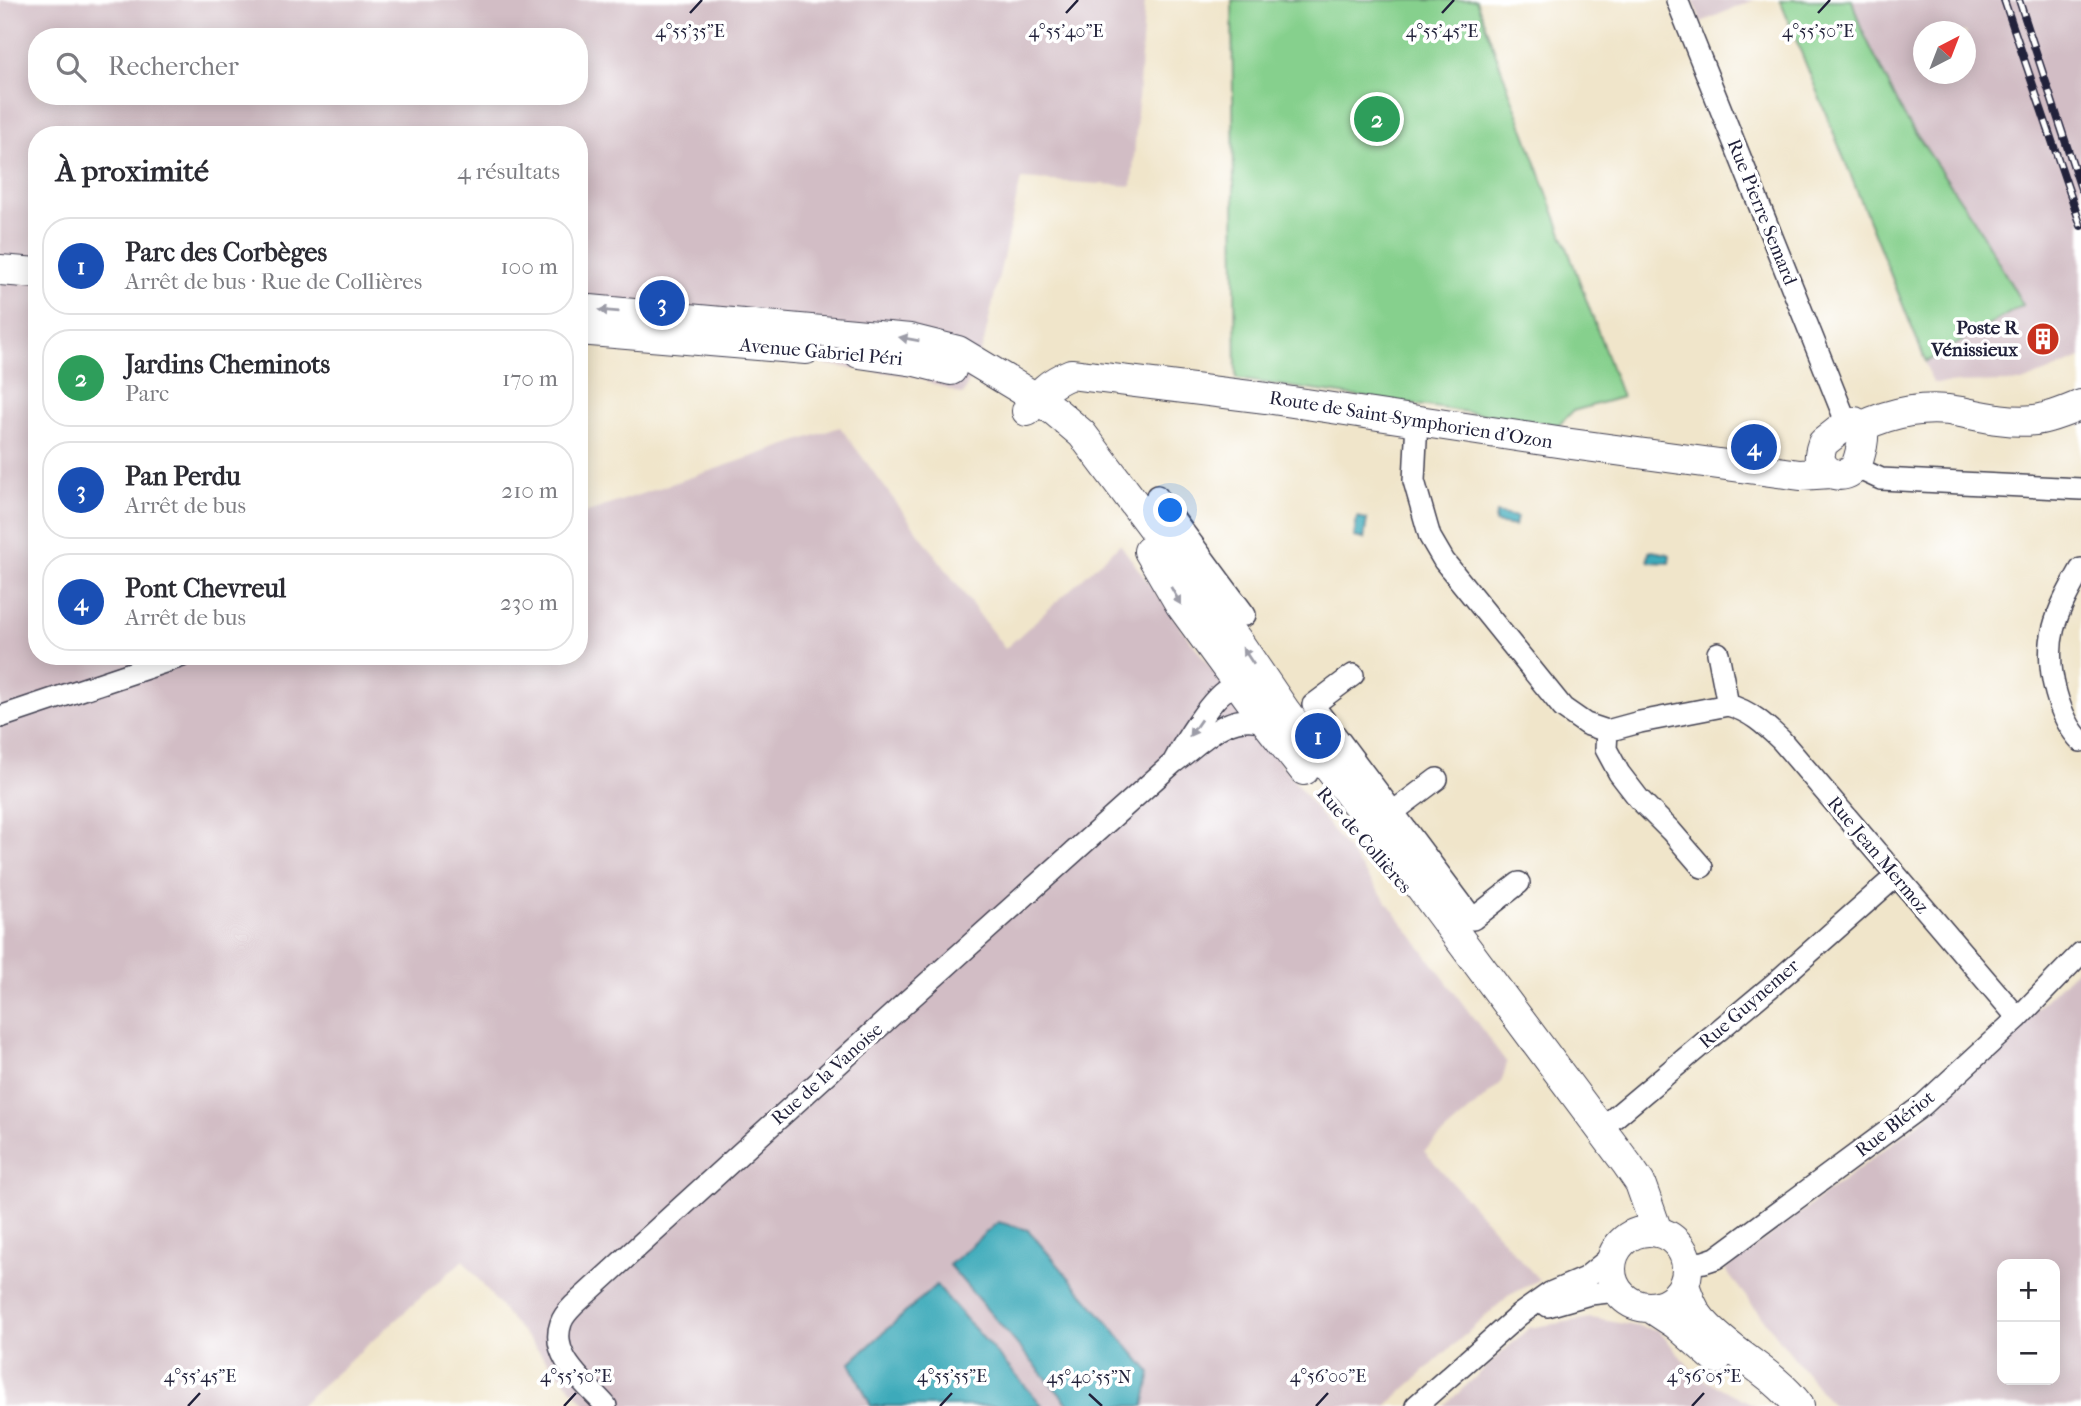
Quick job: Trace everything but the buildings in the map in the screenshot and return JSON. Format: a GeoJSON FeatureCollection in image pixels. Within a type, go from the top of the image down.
{"type":"FeatureCollection","features":[{"type":"Feature","properties":{"kind":"main road"},"geometry":{"type":"LineString","coordinates":[[0,270],[28,272]]}},
{"type":"Feature","properties":{"kind":"main road"},"geometry":{"type":"LineString","coordinates":[[588,311],[716,332]]}},
{"type":"Feature","properties":{"kind":"main road","name":"Avenue Gabriel Péri"},"geometry":{"type":"LineString","coordinates":[[588,330],[716,332],[927,363],[953,371],[1041,412]]}},
{"type":"Feature","properties":{"kind":"main road","name":"Route de Saint-Symphorien d'Ozon"},"geometry":{"type":"LineString","coordinates":[[1041,412],[1054,381],[1071,374],[1140,381],[1726,464]]}},
{"type":"Feature","properties":{"kind":"main road"},"geometry":{"type":"LineString","coordinates":[[1726,464],[1802,452],[1854,425],[1917,410],[1959,411],[2005,420],[2036,420],[2081,405]]}},
{"type":"Feature","properties":{"kind":"main road","name":"Rue de Collières"},"geometry":{"type":"LineString","coordinates":[[1041,412],[1082,434],[1193,563],[1237,639],[1276,717],[1345,822],[1399,877],[1622,1177],[1632,1203],[1648,1231]]}},
{"type":"Feature","properties":{"kind":"main road","name":"Rue de Collières"},"geometry":{"type":"LineString","coordinates":[[1041,412],[1155,559],[1180,604],[1241,687],[1342,766],[1408,870],[1640,1183],[1648,1231]]}},
{"type":"Feature","properties":{"kind":"main road"},"geometry":{"type":"LineString","coordinates":[[1843,470],[1864,435],[1854,425]]}},
{"type":"Feature","properties":{"kind":"main road"},"geometry":{"type":"LineString","coordinates":[[1823,443],[1820,458],[1822,464],[1843,470]]}},
{"type":"Feature","properties":{"kind":"main road"},"geometry":{"type":"LineString","coordinates":[[1726,464],[1800,475],[1843,470]]}},
{"type":"Feature","properties":{"kind":"main road"},"geometry":{"type":"LineString","coordinates":[[1686,1275],[1670,1301],[1650,1307],[1638,1306],[1617,1291],[1610,1268],[1612,1256],[1618,1245],[1628,1236],[1648,1231],[1668,1235],[1677,1242],[1684,1252],[1692,1305],[1703,1322],[1726,1344],[1773,1378],[1799,1406]]}},
{"type":"Feature","properties":{"kind":"main road"},"geometry":{"type":"LineString","coordinates":[[1650,1307],[1676,1324],[1717,1360],[1766,1389],[1786,1406]]}},
{"type":"Feature","properties":{"kind":"street","name":"Rue Pierre Semard"},"geometry":{"type":"LineString","coordinates":[[1677,0],[1854,425]]}},
{"type":"Feature","properties":{"kind":"street"},"geometry":{"type":"LineString","coordinates":[[1417,420],[1414,481],[1430,537],[1444,561],[1563,708],[1586,724],[1607,731],[1728,705],[1717,653]]}},
{"type":"Feature","properties":{"kind":"street"},"geometry":{"type":"LineString","coordinates":[[1843,470],[1881,479],[2081,489]]}},
{"type":"Feature","properties":{"kind":"street","name":"Rue de Collières"},"geometry":{"type":"LineString","coordinates":[[1157,496],[1193,563],[1245,615]]}},
{"type":"Feature","properties":{"kind":"street"},"geometry":{"type":"LineString","coordinates":[[2081,569],[2059,612],[2049,653],[2060,709],[2081,741]]}},
{"type":"Feature","properties":{"kind":"street"},"geometry":{"type":"LineString","coordinates":[[0,717],[155,665]]}},
{"type":"Feature","properties":{"kind":"street","name":"Rue de Collières"},"geometry":{"type":"LineString","coordinates":[[1353,675],[1313,705],[1342,766],[1393,812],[1473,919],[1519,883]]}},
{"type":"Feature","properties":{"kind":"street","name":"Rue de la Vanoise"},"geometry":{"type":"LineString","coordinates":[[1172,763],[1211,704],[1231,687],[1241,687]]}},
{"type":"Feature","properties":{"kind":"street","name":"Rue Jean Mermoz"},"geometry":{"type":"LineString","coordinates":[[1728,705],[1758,719],[1781,740],[2018,1018]]}},
{"type":"Feature","properties":{"kind":"street","name":"Rue de la Vanoise"},"geometry":{"type":"LineString","coordinates":[[606,1406],[566,1361],[558,1343],[561,1321],[574,1305],[1172,763],[1197,746],[1214,729],[1241,719],[1276,717]]}},
{"type":"Feature","properties":{"kind":"street"},"geometry":{"type":"LineString","coordinates":[[1607,731],[1606,749],[1619,773],[1639,799],[1702,867]]}},
{"type":"Feature","properties":{"kind":"street","name":"Rue de Collières"},"geometry":{"type":"LineString","coordinates":[[1393,812],[1437,779]]}},
{"type":"Feature","properties":{"kind":"street","name":"Rue Guynemer"},"geometry":{"type":"LineString","coordinates":[[1601,1129],[1774,984],[1896,876]]}},
{"type":"Feature","properties":{"kind":"street","name":"Rue Blériot"},"geometry":{"type":"LineString","coordinates":[[1686,1275],[1704,1262],[1716,1258],[1923,1105],[2018,1018],[2081,953]]}},
{"type":"Feature","properties":{"kind":"street"},"geometry":{"type":"LineString","coordinates":[[1416,1406],[1519,1315],[1550,1293],[1585,1278],[1612,1256]]}},
{"type":"Feature","properties":{"kind":"street"},"geometry":{"type":"LineString","coordinates":[[1519,1315],[1590,1294],[1617,1291]]}},
{"type":"Feature","properties":{"kind":"shaded area"},"geometry":{"type":"Polygon","coordinates":[[[0,0],[1145,0],[1132,186],[1021,179],[983,346],[963,395],[913,376],[812,363],[588,344],[588,126],[28,126],[28,665],[588,665],[588,512],[840,427],[1005,649],[1120,544],[1265,742],[1507,1063],[1501,1083],[1424,1151],[1539,1280],[1508,1296],[1386,1406],[587,1406],[506,1314],[463,1260],[299,1406],[0,1406],[0,0]]]}},
{"type":"Feature","properties":{"kind":"shaded area"},"geometry":{"type":"Polygon","coordinates":[[[1693,0],[1754,0],[1701,22],[1693,0]]]}},
{"type":"Feature","properties":{"kind":"shaded area"},"geometry":{"type":"Polygon","coordinates":[[[1780,0],[2081,0],[2081,358],[2022,382],[1933,383],[1780,0]]]}},
{"type":"Feature","properties":{"kind":"shaded area"},"geometry":{"type":"Polygon","coordinates":[[[2081,965],[2081,1406],[1832,1406],[1725,1270],[1928,1116],[2081,965]]]}},
{"type":"Feature","properties":{"kind":"shaded area"},"geometry":{"type":"Polygon","coordinates":[[[1591,1318],[1658,1330],[1697,1376],[1757,1406],[1444,1406],[1529,1328],[1591,1318]]]}},
{"type":"Feature","properties":{"kind":"green space"},"geometry":{"type":"Polygon","coordinates":[[[1232,0],[1476,0],[1622,397],[1573,411],[1559,425],[1236,379],[1232,0]]]}},
{"type":"Feature","properties":{"kind":"green space"},"geometry":{"type":"Polygon","coordinates":[[[1780,0],[1852,0],[1861,28],[1904,116],[1974,220],[2023,305],[1926,362],[1780,0]]]}},
{"type":"Feature","properties":{"kind":"water"},"geometry":{"type":"Polygon","coordinates":[[[1496,513],[1517,517],[1515,526],[1495,523],[1496,513]]]}},
{"type":"Feature","properties":{"kind":"water"},"geometry":{"type":"Polygon","coordinates":[[[1357,517],[1367,519],[1364,539],[1354,537],[1357,517]]]}},
{"type":"Feature","properties":{"kind":"water"},"geometry":{"type":"Polygon","coordinates":[[[1649,552],[1670,555],[1669,563],[1650,562],[1649,552]]]}},
{"type":"Feature","properties":{"kind":"water"},"geometry":{"type":"Polygon","coordinates":[[[998,1222],[1028,1230],[1151,1373],[1144,1406],[1070,1406],[949,1265],[998,1222]]]}},
{"type":"Feature","properties":{"kind":"water"},"geometry":{"type":"Polygon","coordinates":[[[936,1285],[1043,1406],[871,1406],[850,1363],[936,1285]]]}},
{"type":"Feature","properties":{"kind":"railway"},"geometry":{"type":"LineString","coordinates":[[2004,0],[2081,226]]}},
{"type":"Feature","properties":{"kind":"railway"},"geometry":{"type":"LineString","coordinates":[[2019,0],[2081,189]]}},
{"type":"Feature","properties":{"kind":"place","name":"Jardins Cheminots"},"geometry":{"type":"Point","coordinates":[1377,119]}},
{"type":"Feature","properties":{"kind":"place","name":"Pan Perdu"},"geometry":{"type":"Point","coordinates":[662,303]}},
{"type":"Feature","properties":{"kind":"place","name":"Poste R Vénissieux"},"geometry":{"type":"Point","coordinates":[2043,339]}},
{"type":"Feature","properties":{"kind":"place","name":"Pont Chevreul"},"geometry":{"type":"Point","coordinates":[1754,447]}},
{"type":"Feature","properties":{"kind":"place","name":"Parc des Corbèges"},"geometry":{"type":"Point","coordinates":[1318,736]}}]}
